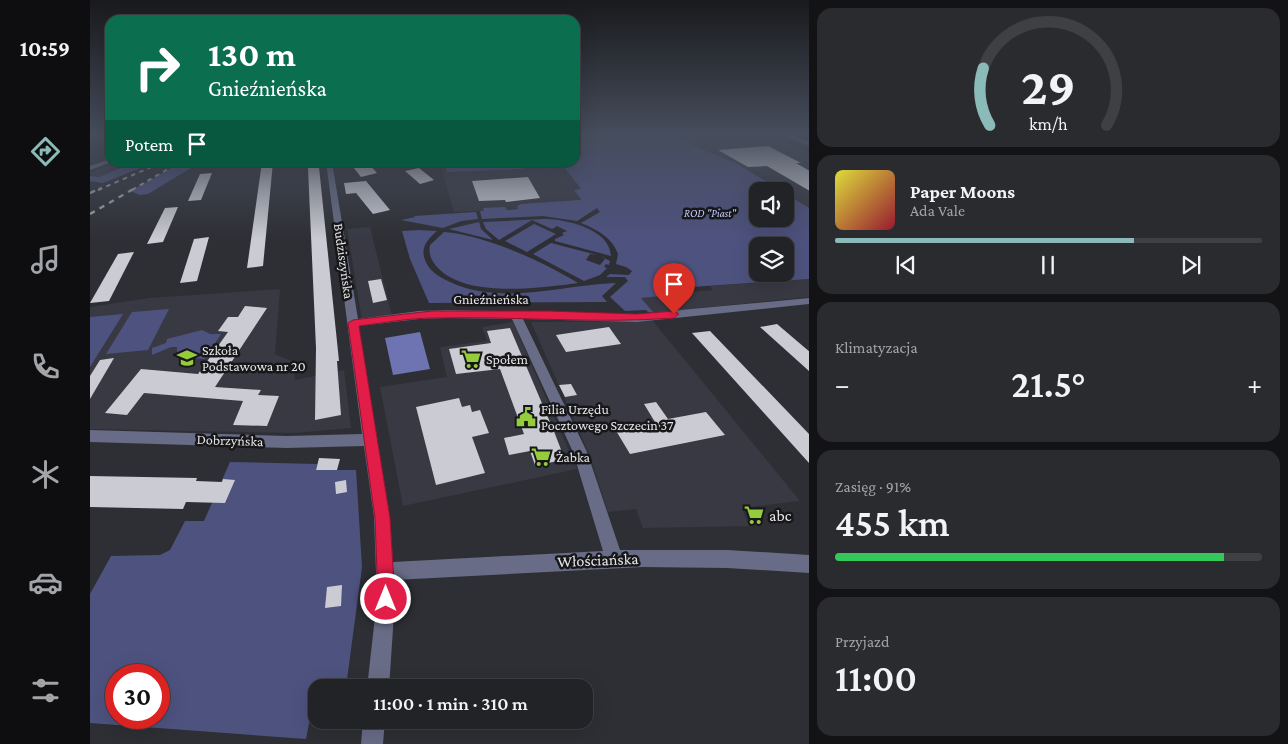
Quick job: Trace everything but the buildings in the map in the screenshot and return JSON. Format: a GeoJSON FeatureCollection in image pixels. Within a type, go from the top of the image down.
{"type":"FeatureCollection","features":[{"type":"Feature","properties":{"kind":"street","name":"Budziszyńska"},"geometry":{"type":"LineString","coordinates":[[331,170],[382,518],[386,571],[386,608],[379,679]]}},
{"type":"Feature","properties":{"kind":"street","name":"Gnieźnieńska"},"geometry":{"type":"LineString","coordinates":[[353,323],[419,315],[516,314],[637,318],[809,301]]}},
{"type":"Feature","properties":{"kind":"street"},"geometry":{"type":"LineString","coordinates":[[516,314],[558,400],[580,452],[614,558]]}},
{"type":"Feature","properties":{"kind":"street","name":"Dobrzyńska"},"geometry":{"type":"LineString","coordinates":[[90,436],[287,442],[371,439]]}},
{"type":"Feature","properties":{"kind":"street","name":"Włościańska"},"geometry":{"type":"LineString","coordinates":[[386,571],[614,558],[726,559],[809,564]]}},
{"type":"Feature","properties":{"kind":"street"},"geometry":{"type":"LineString","coordinates":[[372,744],[373,729]]}},
{"type":"Feature","properties":{"kind":"shaded area"},"geometry":{"type":"Polygon","coordinates":[[[97,170],[118,170],[99,177],[90,174],[97,170]]]}},
{"type":"Feature","properties":{"kind":"shaded area"},"geometry":{"type":"Polygon","coordinates":[[[442,170],[566,170],[594,206],[454,212],[442,170]]]}},
{"type":"Feature","properties":{"kind":"shaded area"},"geometry":{"type":"Polygon","coordinates":[[[747,170],[809,170],[809,208],[794,199],[794,182],[767,182],[747,170]]]}},
{"type":"Feature","properties":{"kind":"shaded area"},"geometry":{"type":"Polygon","coordinates":[[[370,227],[392,316],[362,320],[347,229],[370,227]]]}},
{"type":"Feature","properties":{"kind":"shaded area"},"geometry":{"type":"Polygon","coordinates":[[[809,279],[809,297],[651,313],[640,297],[713,290],[710,286],[794,282],[794,280],[809,279]]]}},
{"type":"Feature","properties":{"kind":"shaded area","name":"Szkoła Podstawowa nr 20"},"geometry":{"type":"Polygon","coordinates":[[[280,289],[275,354],[294,362],[295,380],[344,370],[351,428],[295,433],[90,429],[90,307],[149,298],[280,289]]]}},
{"type":"Feature","properties":{"kind":"shaded area"},"geometry":{"type":"Polygon","coordinates":[[[653,321],[800,501],[742,508],[749,526],[643,528],[636,509],[608,512],[590,456],[531,322],[653,321]]]}},
{"type":"Feature","properties":{"kind":"shaded area"},"geometry":{"type":"Polygon","coordinates":[[[513,322],[577,469],[403,506],[380,387],[447,377],[440,347],[487,341],[482,327],[513,322]]]}},
{"type":"Feature","properties":{"kind":"shaded area"},"geometry":{"type":"Polygon","coordinates":[[[420,332],[430,369],[393,375],[385,338],[420,332]]]}},
{"type":"Feature","properties":{"kind":"green space"},"geometry":{"type":"Polygon","coordinates":[[[117,170],[136,170],[103,183],[90,181],[90,176],[99,177],[117,170]]]}},
{"type":"Feature","properties":{"kind":"green space"},"geometry":{"type":"Polygon","coordinates":[[[169,170],[188,170],[148,194],[140,195],[130,191],[169,170]]]}},
{"type":"Feature","properties":{"kind":"green space"},"geometry":{"type":"Polygon","coordinates":[[[446,170],[505,170],[447,172],[446,170]]]}},
{"type":"Feature","properties":{"kind":"green space","name":"ROD \"Piast\""},"geometry":{"type":"Polygon","coordinates":[[[566,170],[747,170],[767,182],[749,182],[749,227],[794,227],[794,199],[809,208],[809,279],[794,280],[794,237],[749,237],[749,282],[765,282],[677,288],[681,294],[641,298],[653,312],[646,310],[625,311],[610,297],[628,281],[625,277],[606,277],[610,274],[629,275],[632,271],[616,264],[618,254],[608,238],[581,223],[600,212],[597,208],[577,221],[543,216],[482,219],[480,211],[484,211],[483,208],[505,207],[507,210],[518,209],[517,206],[521,204],[580,200],[574,190],[581,189],[566,170]]]}},
{"type":"Feature","properties":{"kind":"green space"},"geometry":{"type":"Polygon","coordinates":[[[476,212],[478,219],[461,221],[443,228],[401,220],[414,216],[476,212]]]}},
{"type":"Feature","properties":{"kind":"green space"},"geometry":{"type":"Polygon","coordinates":[[[544,219],[564,221],[595,232],[609,247],[611,256],[555,241],[555,239],[564,235],[562,233],[567,231],[557,226],[552,229],[532,220],[499,240],[486,229],[483,222],[544,219]]]}},
{"type":"Feature","properties":{"kind":"green space"},"geometry":{"type":"Polygon","coordinates":[[[479,222],[481,229],[493,240],[449,229],[479,222]]]}},
{"type":"Feature","properties":{"kind":"green space"},"geometry":{"type":"Polygon","coordinates":[[[534,224],[556,234],[527,252],[505,241],[534,224]]]}},
{"type":"Feature","properties":{"kind":"green space"},"geometry":{"type":"Polygon","coordinates":[[[402,231],[437,231],[424,247],[425,260],[429,267],[442,278],[470,289],[490,293],[511,293],[616,283],[602,296],[607,302],[429,303],[410,259],[402,231]]]}},
{"type":"Feature","properties":{"kind":"green space"},"geometry":{"type":"Polygon","coordinates":[[[444,232],[477,238],[513,250],[548,266],[578,283],[506,289],[468,284],[452,278],[439,269],[431,258],[430,245],[444,232]]]}},
{"type":"Feature","properties":{"kind":"green space"},"geometry":{"type":"Polygon","coordinates":[[[551,243],[597,255],[590,254],[586,260],[600,265],[605,259],[600,256],[610,261],[609,265],[606,264],[604,267],[607,268],[600,275],[584,281],[533,254],[551,243]]]}},
{"type":"Feature","properties":{"kind":"green space"},"geometry":{"type":"Polygon","coordinates":[[[169,309],[148,350],[106,354],[132,312],[169,309]]]}},
{"type":"Feature","properties":{"kind":"green space"},"geometry":{"type":"Polygon","coordinates":[[[123,314],[90,367],[90,317],[123,314]]]}},
{"type":"Feature","properties":{"kind":"green space"},"geometry":{"type":"Polygon","coordinates":[[[202,330],[210,334],[221,334],[205,359],[183,357],[177,352],[177,347],[171,347],[152,355],[152,348],[166,343],[167,339],[202,330]]]}},
{"type":"Feature","properties":{"kind":"green space"},"geometry":{"type":"Polygon","coordinates":[[[230,462],[317,464],[316,470],[356,470],[362,567],[347,679],[308,679],[308,729],[306,739],[170,729],[170,664],[105,664],[105,724],[90,723],[90,594],[111,556],[160,555],[170,550],[185,521],[204,521],[230,462]]]}},
{"type":"Feature","properties":{"kind":"railway"},"geometry":{"type":"LineString","coordinates":[[98,190],[145,170]]}},
{"type":"Feature","properties":{"kind":"railway"},"geometry":{"type":"LineString","coordinates":[[132,190],[167,170]]}},
{"type":"Feature","properties":{"kind":"railway"},"geometry":{"type":"LineString","coordinates":[[90,193],[101,188]]}},
{"type":"Feature","properties":{"kind":"railway"},"geometry":{"type":"LineString","coordinates":[[90,214],[135,188]]}},
{"type":"Feature","properties":{"kind":"place","name":"Szkoła Podstawowa nr 20"},"geometry":{"type":"Point","coordinates":[187,358]}},
{"type":"Feature","properties":{"kind":"place","name":"Społem"},"geometry":{"type":"Point","coordinates":[471,359]}},
{"type":"Feature","properties":{"kind":"place","name":"Filia Urzędu Pocztowego Szczecin 37"},"geometry":{"type":"Point","coordinates":[526,417]}},
{"type":"Feature","properties":{"kind":"place","name":"Żabka"},"geometry":{"type":"Point","coordinates":[541,457]}},
{"type":"Feature","properties":{"kind":"place","name":"abc"},"geometry":{"type":"Point","coordinates":[754,515]}},
{"type":"Feature","properties":{"kind":"route"},"geometry":{"type":"LineString","coordinates":[[386,599],[382,518],[353,323],[432,314],[579,315],[637,318],[674,314]]}}]}
